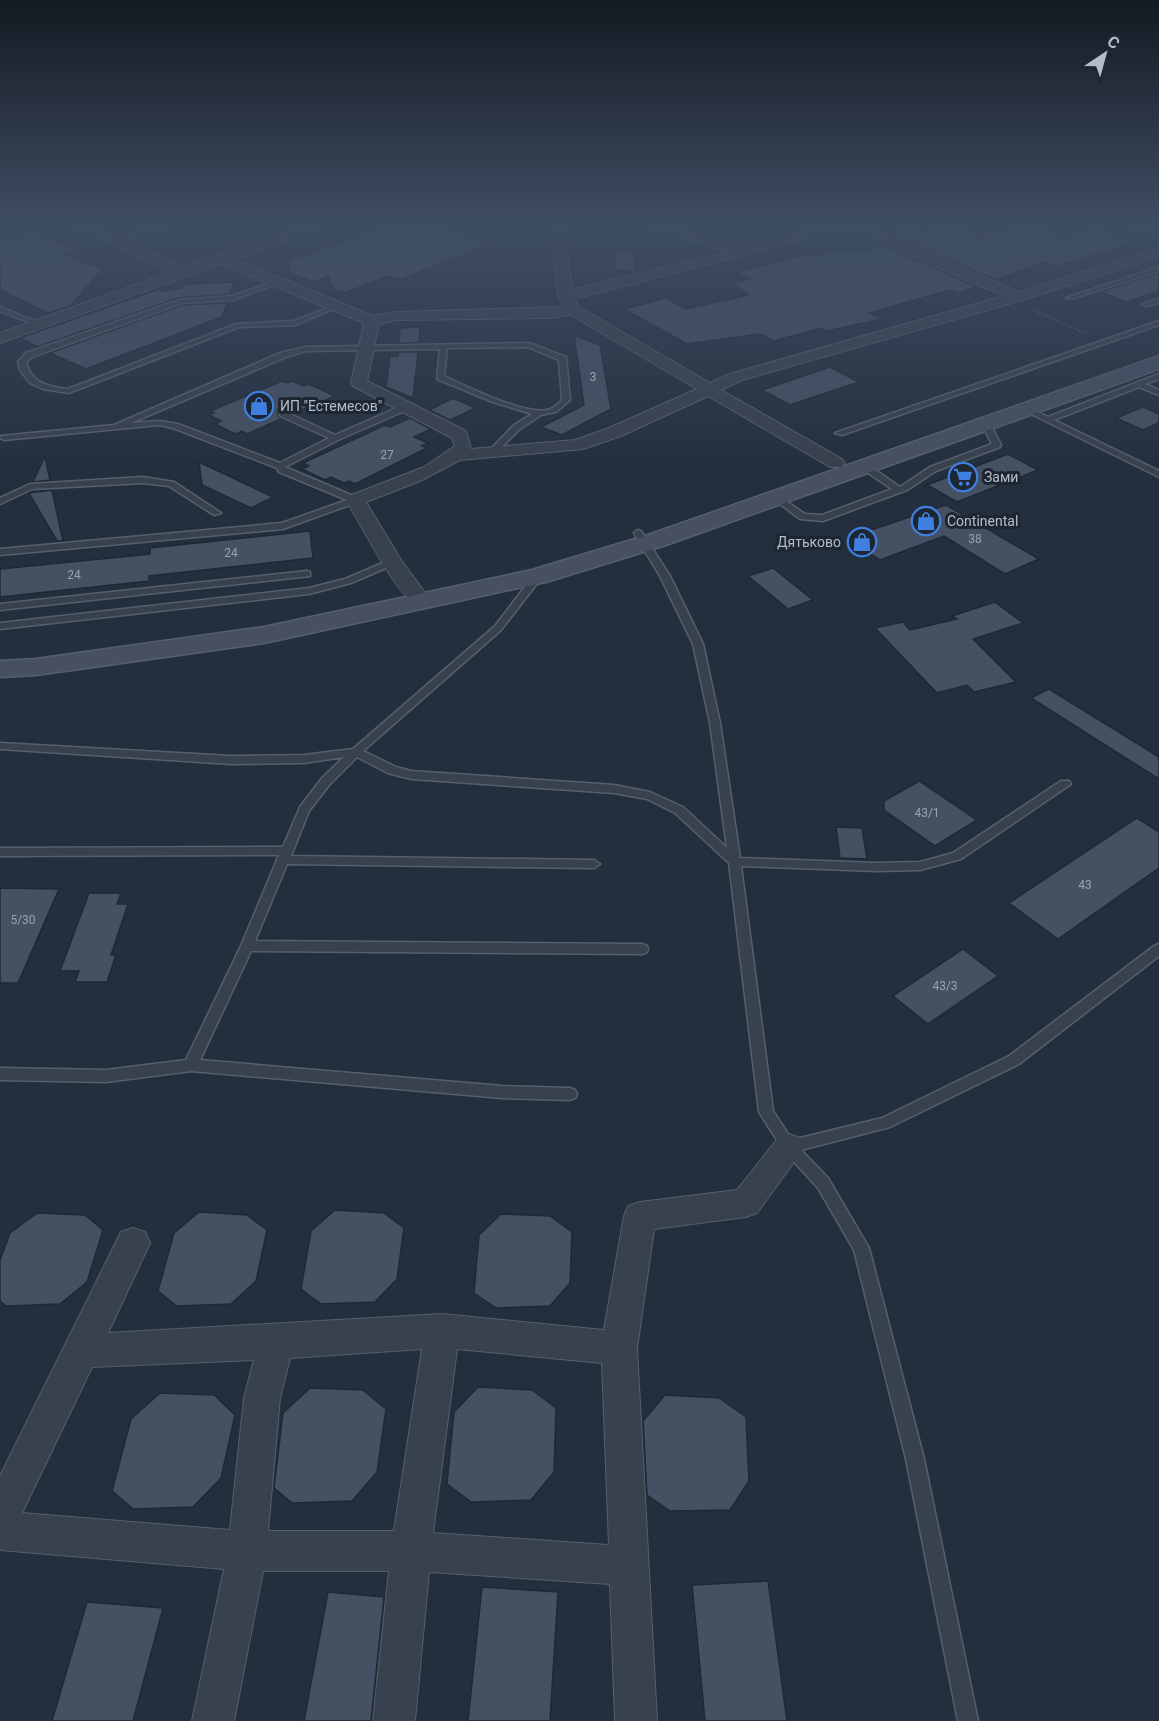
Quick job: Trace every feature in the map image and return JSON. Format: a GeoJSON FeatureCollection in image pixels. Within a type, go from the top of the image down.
{"type":"FeatureCollection","features":[{"type":"Feature","properties":{"kind":"main road"},"geometry":{"type":"LineString","coordinates":[[0,669],[36,668],[264,634],[419,597],[547,560],[641,538],[776,498],[851,467],[1159,353]]}},
{"type":"Feature","properties":{"kind":"main road"},"geometry":{"type":"LineString","coordinates":[[0,657],[46,654],[251,624],[537,577],[641,538],[986,424],[1159,362]]}},
{"type":"Feature","properties":{"kind":"street"},"geometry":{"type":"LineString","coordinates":[[0,338],[86,305]]}},
{"type":"Feature","properties":{"kind":"street"},"geometry":{"type":"LineString","coordinates":[[571,305],[573,310],[708,389],[851,467]]}},
{"type":"Feature","properties":{"kind":"street"},"geometry":{"type":"LineString","coordinates":[[419,597],[392,562],[355,500],[444,464],[460,455],[577,445],[615,432],[736,377],[987,305]]}},
{"type":"Feature","properties":{"kind":"street"},"geometry":{"type":"LineString","coordinates":[[337,306],[372,321],[396,316],[551,314],[573,310]]}},
{"type":"Feature","properties":{"kind":"street"},"geometry":{"type":"LineString","coordinates":[[372,321],[364,348],[359,383],[460,435],[464,447],[460,455]]}},
{"type":"Feature","properties":{"kind":"street"},"geometry":{"type":"LineString","coordinates":[[636,1721],[619,1347],[640,1216],[746,1203],[789,1147]]}},
{"type":"Feature","properties":{"kind":"street"},"geometry":{"type":"LineString","coordinates":[[0,1517],[133,1243]]}},
{"type":"Feature","properties":{"kind":"street"},"geometry":{"type":"LineString","coordinates":[[82,1351],[442,1331],[619,1347]]}},
{"type":"Feature","properties":{"kind":"street"},"geometry":{"type":"LineString","coordinates":[[394,1721],[411,1551],[442,1331]]}},
{"type":"Feature","properties":{"kind":"street"},"geometry":{"type":"LineString","coordinates":[[213,1721],[247,1551],[262,1398],[276,1342]]}},
{"type":"Feature","properties":{"kind":"street"},"geometry":{"type":"LineString","coordinates":[[0,1531],[247,1551],[411,1551],[629,1566]]}},
{"type":"Feature","properties":{"kind":"lane"},"geometry":{"type":"LineString","coordinates":[[169,305],[29,356],[22,362],[23,372],[29,381],[52,390],[69,391],[238,325],[295,322],[337,306]]}},
{"type":"Feature","properties":{"kind":"lane"},"geometry":{"type":"LineString","coordinates":[[0,309],[35,323]]}},
{"type":"Feature","properties":{"kind":"lane"},"geometry":{"type":"LineString","coordinates":[[839,433],[1159,323]]}},
{"type":"Feature","properties":{"kind":"lane"},"geometry":{"type":"LineString","coordinates":[[116,427],[294,351],[364,348],[444,346],[529,345],[563,359],[566,400],[550,412],[539,413],[505,404],[440,377],[444,346]]}},
{"type":"Feature","properties":{"kind":"lane"},"geometry":{"type":"LineString","coordinates":[[1048,420],[1159,376]]}},
{"type":"Feature","properties":{"kind":"lane"},"geometry":{"type":"LineString","coordinates":[[1139,384],[1159,393]]}},
{"type":"Feature","properties":{"kind":"lane"},"geometry":{"type":"LineString","coordinates":[[280,466],[334,438],[406,407]]}},
{"type":"Feature","properties":{"kind":"lane"},"geometry":{"type":"LineString","coordinates":[[1027,410],[1159,474]]}},
{"type":"Feature","properties":{"kind":"lane"},"geometry":{"type":"LineString","coordinates":[[493,451],[518,427],[539,413]]}},
{"type":"Feature","properties":{"kind":"lane"},"geometry":{"type":"LineString","coordinates":[[283,414],[334,438]]}},
{"type":"Feature","properties":{"kind":"lane"},"geometry":{"type":"LineString","coordinates":[[4,438],[159,423],[175,426],[280,466],[282,470],[355,500]]}},
{"type":"Feature","properties":{"kind":"lane"},"geometry":{"type":"LineString","coordinates":[[776,498],[803,517],[823,518],[899,490],[933,469],[997,445],[986,424]]}},
{"type":"Feature","properties":{"kind":"lane"},"geometry":{"type":"LineString","coordinates":[[851,467],[899,490]]}},
{"type":"Feature","properties":{"kind":"lane"},"geometry":{"type":"LineString","coordinates":[[0,501],[30,487],[58,483],[143,480],[171,484],[217,513]]}},
{"type":"Feature","properties":{"kind":"lane"},"geometry":{"type":"LineString","coordinates":[[0,552],[283,526],[355,500]]}},
{"type":"Feature","properties":{"kind":"lane"},"geometry":{"type":"LineString","coordinates":[[641,538],[665,576],[698,644],[715,723],[766,1112],[789,1147],[823,1183],[861,1248],[915,1459],[968,1721]]}},
{"type":"Feature","properties":{"kind":"lane"},"geometry":{"type":"LineString","coordinates":[[0,626],[309,591],[348,581],[392,562]]}},
{"type":"Feature","properties":{"kind":"lane"},"geometry":{"type":"LineString","coordinates":[[0,607],[307,574]]}},
{"type":"Feature","properties":{"kind":"lane"},"geometry":{"type":"LineString","coordinates":[[191,1065],[287,856],[304,810],[326,781],[356,752],[498,628],[537,577]]}},
{"type":"Feature","properties":{"kind":"lane"},"geometry":{"type":"LineString","coordinates":[[0,746],[231,760],[304,759],[356,752],[392,770],[411,776],[614,789],[650,796],[679,810],[735,862],[843,866],[908,867],[932,864],[957,856],[1065,784]]}},
{"type":"Feature","properties":{"kind":"lane"},"geometry":{"type":"LineString","coordinates":[[0,852],[594,864]]}},
{"type":"Feature","properties":{"kind":"lane"},"geometry":{"type":"LineString","coordinates":[[247,946],[642,949]]}},
{"type":"Feature","properties":{"kind":"lane"},"geometry":{"type":"LineString","coordinates":[[789,1147],[885,1124],[1014,1060],[1159,949]]}},
{"type":"Feature","properties":{"kind":"lane"},"geometry":{"type":"LineString","coordinates":[[0,1074],[106,1076],[191,1065],[502,1092],[570,1094]]}},
{"type":"Feature","properties":{"kind":"path"},"geometry":{"type":"LineString","coordinates":[[1029,305],[1105,341]]}},
{"type":"Feature","properties":{"kind":"building"},"geometry":{"type":"Polygon","coordinates":[[[32,305],[71,305],[70,306],[48,313],[32,305]]]}},
{"type":"Feature","properties":{"kind":"building"},"geometry":{"type":"Polygon","coordinates":[[[113,305],[157,305],[37,347],[20,338],[113,305]]]}},
{"type":"Feature","properties":{"kind":"building"},"geometry":{"type":"Polygon","coordinates":[[[181,305],[226,305],[222,317],[86,369],[50,353],[181,305]]]}},
{"type":"Feature","properties":{"kind":"building"},"geometry":{"type":"Polygon","coordinates":[[[638,305],[679,305],[686,309],[702,305],[896,305],[869,313],[882,319],[828,331],[821,328],[774,341],[760,334],[687,344],[624,309],[638,305]]]}},
{"type":"Feature","properties":{"kind":"building"},"geometry":{"type":"Polygon","coordinates":[[[420,327],[419,343],[399,343],[400,328],[420,327]]]}},
{"type":"Feature","properties":{"kind":"building"},"geometry":{"type":"Polygon","coordinates":[[[574,335],[600,345],[611,409],[562,435],[541,427],[584,405],[574,335]]]}},
{"type":"Feature","properties":{"kind":"building"},"geometry":{"type":"Polygon","coordinates":[[[398,352],[418,352],[413,398],[386,387],[390,356],[398,356],[398,352]]]}},
{"type":"Feature","properties":{"kind":"building"},"geometry":{"type":"Polygon","coordinates":[[[830,367],[859,382],[790,405],[762,390],[830,367]]]}},
{"type":"Feature","properties":{"kind":"building"},"geometry":{"type":"Polygon","coordinates":[[[282,381],[288,383],[292,381],[304,386],[309,384],[335,396],[294,413],[278,410],[278,416],[281,419],[247,434],[242,431],[235,434],[215,424],[221,421],[209,415],[214,413],[210,411],[282,381]]]}},
{"type":"Feature","properties":{"kind":"building"},"geometry":{"type":"Polygon","coordinates":[[[453,398],[476,408],[450,420],[429,410],[453,398]]]}},
{"type":"Feature","properties":{"kind":"building"},"geometry":{"type":"Polygon","coordinates":[[[1143,407],[1159,414],[1159,423],[1143,430],[1116,418],[1143,407]]]}},
{"type":"Feature","properties":{"kind":"building"},"geometry":{"type":"Polygon","coordinates":[[[410,418],[431,429],[414,437],[428,443],[422,446],[427,448],[355,484],[349,481],[344,483],[331,477],[325,480],[302,469],[309,466],[303,463],[385,425],[390,427],[410,418]]]}},
{"type":"Feature","properties":{"kind":"building"},"geometry":{"type":"Polygon","coordinates":[[[1008,454],[1038,470],[957,502],[927,485],[1008,454]]]}},
{"type":"Feature","properties":{"kind":"building"},"geometry":{"type":"Polygon","coordinates":[[[45,456],[50,480],[33,482],[45,456]]]}},
{"type":"Feature","properties":{"kind":"building"},"geometry":{"type":"Polygon","coordinates":[[[199,462],[273,497],[251,508],[202,485],[199,462]]]}},
{"type":"Feature","properties":{"kind":"building"},"geometry":{"type":"Polygon","coordinates":[[[52,490],[63,541],[57,541],[29,493],[52,490]]]}},
{"type":"Feature","properties":{"kind":"building"},"geometry":{"type":"Polygon","coordinates":[[[946,505],[1039,559],[1005,574],[944,536],[880,560],[847,538],[946,505]]]}},
{"type":"Feature","properties":{"kind":"building"},"geometry":{"type":"Polygon","coordinates":[[[310,531],[313,558],[149,576],[149,581],[0,597],[0,569],[150,554],[150,548],[310,531]]]}},
{"type":"Feature","properties":{"kind":"building"},"geometry":{"type":"Polygon","coordinates":[[[773,568],[813,600],[788,609],[748,576],[773,568]]]}},
{"type":"Feature","properties":{"kind":"building"},"geometry":{"type":"Polygon","coordinates":[[[995,602],[1023,623],[973,639],[1016,682],[974,692],[967,685],[937,693],[875,628],[903,622],[910,630],[957,619],[952,616],[995,602]]]}},
{"type":"Feature","properties":{"kind":"building"},"geometry":{"type":"Polygon","coordinates":[[[1049,689],[1159,757],[1159,779],[1031,698],[1049,689]]]}},
{"type":"Feature","properties":{"kind":"building"},"geometry":{"type":"Polygon","coordinates":[[[919,781],[977,820],[935,846],[884,810],[884,801],[919,781]]]}},
{"type":"Feature","properties":{"kind":"building"},"geometry":{"type":"Polygon","coordinates":[[[1137,818],[1159,832],[1159,868],[1058,939],[1009,903],[1137,818]]]}},
{"type":"Feature","properties":{"kind":"building"},"geometry":{"type":"Polygon","coordinates":[[[836,827],[862,828],[867,859],[840,858],[836,827]]]}},
{"type":"Feature","properties":{"kind":"building"},"geometry":{"type":"Polygon","coordinates":[[[0,888],[59,889],[18,983],[0,983],[0,888]]]}},
{"type":"Feature","properties":{"kind":"building"},"geometry":{"type":"Polygon","coordinates":[[[89,893],[121,893],[117,904],[128,904],[111,955],[116,955],[107,982],[75,982],[79,971],[60,971],[89,893]]]}},
{"type":"Feature","properties":{"kind":"building"},"geometry":{"type":"Polygon","coordinates":[[[963,949],[998,976],[928,1024],[893,996],[963,949]]]}},
{"type":"Feature","properties":{"kind":"building"},"geometry":{"type":"Polygon","coordinates":[[[335,1210],[384,1213],[404,1228],[397,1279],[375,1302],[321,1304],[301,1289],[311,1231],[335,1210]]]}},
{"type":"Feature","properties":{"kind":"building"},"geometry":{"type":"Polygon","coordinates":[[[199,1212],[247,1215],[267,1230],[256,1281],[231,1304],[177,1306],[158,1291],[174,1233],[199,1212]]]}},
{"type":"Feature","properties":{"kind":"building"},"geometry":{"type":"Polygon","coordinates":[[[37,1213],[85,1215],[103,1230],[87,1282],[60,1304],[6,1306],[0,1301],[0,1260],[10,1233],[37,1213]]]}},
{"type":"Feature","properties":{"kind":"building"},"geometry":{"type":"Polygon","coordinates":[[[501,1214],[550,1216],[572,1232],[570,1283],[550,1306],[496,1308],[474,1293],[479,1235],[501,1214]]]}},
{"type":"Feature","properties":{"kind":"building"},"geometry":{"type":"Polygon","coordinates":[[[478,1387],[532,1390],[556,1408],[554,1472],[531,1500],[471,1502],[447,1484],[454,1412],[478,1387]]]}},
{"type":"Feature","properties":{"kind":"building"},"geometry":{"type":"Polygon","coordinates":[[[310,1388],[363,1390],[386,1409],[377,1472],[352,1501],[292,1503],[274,1488],[283,1413],[310,1388]]]}},
{"type":"Feature","properties":{"kind":"building"},"geometry":{"type":"Polygon","coordinates":[[[160,1393],[214,1395],[235,1415],[221,1478],[193,1507],[133,1509],[112,1491],[131,1419],[160,1393]]]}},
{"type":"Feature","properties":{"kind":"building"},"geometry":{"type":"Polygon","coordinates":[[[665,1395],[719,1398],[746,1417],[749,1481],[730,1510],[670,1511],[647,1495],[643,1421],[665,1395]]]}},
{"type":"Feature","properties":{"kind":"building"},"geometry":{"type":"Polygon","coordinates":[[[768,1581],[787,1721],[705,1721],[692,1585],[768,1581]]]}},
{"type":"Feature","properties":{"kind":"building"},"geometry":{"type":"Polygon","coordinates":[[[482,1587],[558,1592],[550,1721],[468,1721],[482,1587]]]}},
{"type":"Feature","properties":{"kind":"building"},"geometry":{"type":"Polygon","coordinates":[[[328,1592],[384,1597],[371,1721],[304,1721],[328,1592]]]}},
{"type":"Feature","properties":{"kind":"building"},"geometry":{"type":"Polygon","coordinates":[[[87,1602],[163,1608],[133,1721],[52,1721],[87,1602]]]}},
{"type":"Feature","properties":{"kind":"place","name":"ИП \"Естемесов\""},"geometry":{"type":"Point","coordinates":[259,406]}},
{"type":"Feature","properties":{"kind":"place","name":"Зами"},"geometry":{"type":"Point","coordinates":[963,477]}},
{"type":"Feature","properties":{"kind":"place","name":"Continental"},"geometry":{"type":"Point","coordinates":[926,521]}},
{"type":"Feature","properties":{"kind":"place","name":"Дятьково"},"geometry":{"type":"Point","coordinates":[862,542]}}]}
